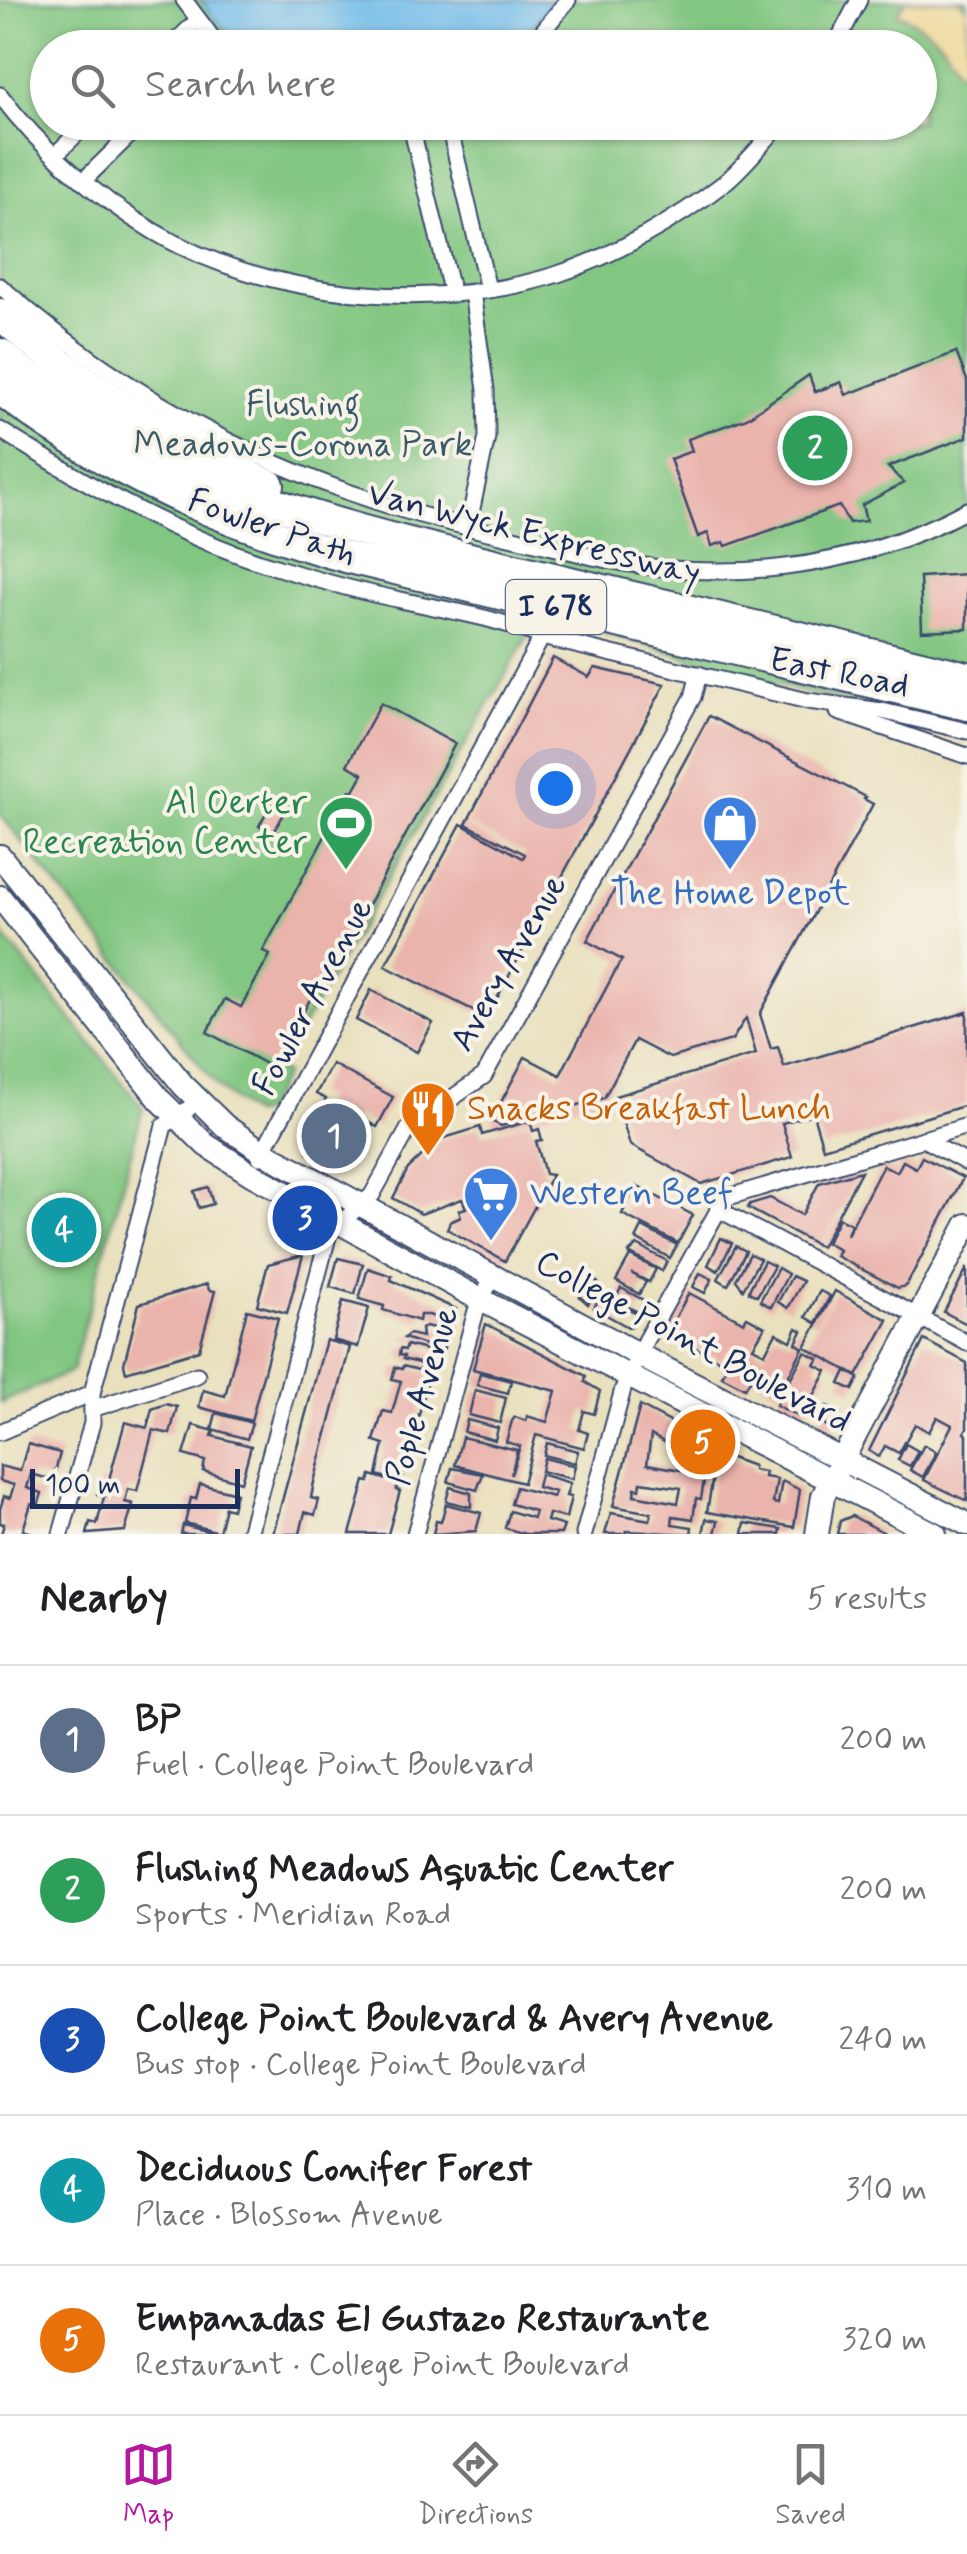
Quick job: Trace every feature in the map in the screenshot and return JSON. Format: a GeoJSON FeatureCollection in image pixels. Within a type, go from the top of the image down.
{"type":"FeatureCollection","features":[{"type":"Feature","properties":{"kind":"highway"},"geometry":{"type":"LineString","coordinates":[[0,314],[81,378],[167,433],[258,480],[410,544]]}},
{"type":"Feature","properties":{"kind":"highway","name":"Van Wyck Expressway"},"geometry":{"type":"LineString","coordinates":[[0,354],[84,415],[198,476],[284,509],[410,544],[967,676]]}},
{"type":"Feature","properties":{"kind":"highway","name":"Van Wyck Expressway"},"geometry":{"type":"LineString","coordinates":[[0,389],[69,438],[154,485],[220,516],[322,551],[967,704]]}},
{"type":"Feature","properties":{"kind":"highway"},"geometry":{"type":"LineString","coordinates":[[0,414],[63,450],[154,485]]}},
{"type":"Feature","properties":{"kind":"main road","name":"College Point Boulevard"},"geometry":{"type":"LineString","coordinates":[[0,856],[199,1101],[225,1126],[263,1152],[639,1354],[836,1470],[935,1534]]}},
{"type":"Feature","properties":{"kind":"main road","name":"College Point Boulevard"},"geometry":{"type":"LineString","coordinates":[[0,896],[176,1118],[206,1145],[340,1224],[628,1377],[967,1524]]}},
{"type":"Feature","properties":{"kind":"main road"},"geometry":{"type":"LineString","coordinates":[[817,1534],[823,1496],[967,1225]]}},
{"type":"Feature","properties":{"kind":"street"},"geometry":{"type":"LineString","coordinates":[[184,0],[206,30]]}},
{"type":"Feature","properties":{"kind":"street"},"geometry":{"type":"LineString","coordinates":[[544,30],[568,0]]}},
{"type":"Feature","properties":{"kind":"street"},"geometry":{"type":"LineString","coordinates":[[843,30],[859,0]]}},
{"type":"Feature","properties":{"kind":"street"},"geometry":{"type":"LineString","coordinates":[[187,30],[198,20]]}},
{"type":"Feature","properties":{"kind":"street"},"geometry":{"type":"LineString","coordinates":[[0,96],[30,127]]}},
{"type":"Feature","properties":{"kind":"street"},"geometry":{"type":"LineString","coordinates":[[42,140],[83,181],[154,232],[250,272],[359,294],[420,297],[558,274],[647,234],[725,182],[765,140]]}},
{"type":"Feature","properties":{"kind":"street"},"geometry":{"type":"LineString","coordinates":[[56,154],[70,140]]}},
{"type":"Feature","properties":{"kind":"street"},"geometry":{"type":"LineString","coordinates":[[83,181],[125,140]]}},
{"type":"Feature","properties":{"kind":"street"},"geometry":{"type":"LineString","coordinates":[[414,140],[452,294]]}},
{"type":"Feature","properties":{"kind":"street"},"geometry":{"type":"LineString","coordinates":[[451,140],[480,290],[488,424],[468,527]]}},
{"type":"Feature","properties":{"kind":"street"},"geometry":{"type":"LineString","coordinates":[[0,286],[61,338],[121,380],[180,417],[302,476],[385,505],[627,565],[753,572],[837,560],[915,536],[967,510]]}},
{"type":"Feature","properties":{"kind":"street","name":"Fowler Path"},"geometry":{"type":"LineString","coordinates":[[0,430],[105,492],[225,551],[367,592],[503,620],[542,637],[699,674]]}},
{"type":"Feature","properties":{"kind":"street","name":"Fowler Avenue"},"geometry":{"type":"LineString","coordinates":[[251,1174],[542,637]]}},
{"type":"Feature","properties":{"kind":"street","name":"East Road"},"geometry":{"type":"LineString","coordinates":[[699,674],[808,701],[882,711],[967,731]]}},
{"type":"Feature","properties":{"kind":"street","name":"Avery Avenue"},"geometry":{"type":"LineString","coordinates":[[249,1534],[330,1233],[372,1195],[410,1128],[484,1076],[693,697],[699,674]]}},
{"type":"Feature","properties":{"kind":"street"},"geometry":{"type":"LineString","coordinates":[[808,701],[967,756]]}},
{"type":"Feature","properties":{"kind":"street"},"geometry":{"type":"LineString","coordinates":[[61,1534],[164,1126],[199,1101]]}},
{"type":"Feature","properties":{"kind":"street"},"geometry":{"type":"LineString","coordinates":[[584,1534],[628,1377],[725,1198],[967,1126]]}},
{"type":"Feature","properties":{"kind":"street"},"geometry":{"type":"LineString","coordinates":[[923,1139],[967,1163]]}},
{"type":"Feature","properties":{"kind":"street"},"geometry":{"type":"LineString","coordinates":[[718,1209],[967,1343]]}},
{"type":"Feature","properties":{"kind":"street","name":"Pople Avenue"},"geometry":{"type":"LineString","coordinates":[[415,1534],[481,1300],[493,1276]]}},
{"type":"Feature","properties":{"kind":"street"},"geometry":{"type":"LineString","coordinates":[[0,1432],[92,1401],[197,1374]]}},
{"type":"Feature","properties":{"kind":"green space","name":"Flushing Meadows-Corona Park"},"geometry":{"type":"Polygon","coordinates":[[[0,0],[967,0],[967,724],[802,692],[541,613],[278,1069],[285,1074],[264,1111],[252,1115],[218,1087],[0,814],[0,0]]]}},
{"type":"Feature","properties":{"kind":"green space"},"geometry":{"type":"Polygon","coordinates":[[[0,931],[143,1108],[72,1371],[0,1403],[0,931]]]}},
{"type":"Feature","properties":{"kind":"sand"},"geometry":{"type":"Polygon","coordinates":[[[906,0],[959,0],[967,8],[967,71],[958,70],[949,51],[937,39],[937,30],[926,30],[897,13],[906,0]]]}},
{"type":"Feature","properties":{"kind":"water"},"geometry":{"type":"Polygon","coordinates":[[[201,0],[554,0],[529,30],[226,30],[201,0]]]}},
{"type":"Feature","properties":{"kind":"building"},"geometry":{"type":"Polygon","coordinates":[[[956,352],[967,380],[967,437],[888,467],[904,483],[862,505],[866,521],[849,523],[839,506],[726,546],[724,542],[712,546],[708,533],[698,537],[670,459],[692,451],[688,439],[747,418],[809,375],[815,392],[841,382],[846,395],[956,352]]]}},
{"type":"Feature","properties":{"kind":"building"},"geometry":{"type":"Polygon","coordinates":[[[967,574],[967,629],[922,631],[920,577],[967,574]]]}},
{"type":"Feature","properties":{"kind":"building"},"geometry":{"type":"Polygon","coordinates":[[[553,658],[589,677],[595,668],[665,684],[487,1017],[385,966],[461,824],[523,858],[525,854],[466,824],[553,658]]]}},
{"type":"Feature","properties":{"kind":"building","name":"Al Oerter Recreation Center"},"geometry":{"type":"Polygon","coordinates":[[[381,703],[455,744],[325,984],[320,981],[273,1068],[207,1032],[225,999],[241,1007],[270,955],[263,951],[350,790],[353,792],[363,774],[347,765],[381,703]]]}},
{"type":"Feature","properties":{"kind":"building","name":"The Home Depot"},"geometry":{"type":"Polygon","coordinates":[[[709,716],[873,804],[760,1014],[771,1049],[778,1047],[784,1067],[967,1012],[967,1105],[823,1148],[813,1114],[782,1123],[792,1157],[701,1184],[630,1145],[615,1096],[756,1054],[746,1018],[732,1040],[670,1058],[635,1040],[604,1098],[501,1126],[491,1121],[525,1057],[560,1075],[622,960],[587,941],[709,716]]]}},
{"type":"Feature","properties":{"kind":"building"},"geometry":{"type":"Polygon","coordinates":[[[274,798],[288,806],[273,834],[259,826],[274,798]]]}},
{"type":"Feature","properties":{"kind":"building"},"geometry":{"type":"Polygon","coordinates":[[[371,990],[433,1023],[417,1052],[356,1020],[371,990]]]}},
{"type":"Feature","properties":{"kind":"building"},"geometry":{"type":"Polygon","coordinates":[[[332,1064],[393,1097],[377,1127],[353,1114],[344,1132],[317,1117],[326,1099],[316,1094],[332,1064]]]}},
{"type":"Feature","properties":{"kind":"building"},"geometry":{"type":"Polygon","coordinates":[[[530,1121],[533,1131],[539,1129],[542,1140],[536,1141],[545,1174],[552,1175],[505,1261],[447,1229],[450,1222],[461,1217],[459,1210],[466,1208],[462,1199],[421,1214],[393,1198],[408,1169],[430,1148],[428,1143],[480,1127],[482,1135],[530,1121]]]}},
{"type":"Feature","properties":{"kind":"building"},"geometry":{"type":"Polygon","coordinates":[[[317,1123],[332,1131],[324,1160],[308,1152],[317,1123]]]}},
{"type":"Feature","properties":{"kind":"building"},"geometry":{"type":"Polygon","coordinates":[[[922,1157],[963,1178],[906,1286],[898,1288],[836,1256],[839,1250],[826,1243],[839,1218],[851,1224],[847,1235],[883,1165],[897,1172],[903,1161],[916,1168],[922,1157]]]}},
{"type":"Feature","properties":{"kind":"building"},"geometry":{"type":"Polygon","coordinates":[[[861,1171],[821,1247],[748,1208],[770,1198],[802,1215],[819,1183],[861,1171]]]}},
{"type":"Feature","properties":{"kind":"building"},"geometry":{"type":"Polygon","coordinates":[[[636,1186],[693,1215],[678,1243],[622,1214],[636,1186]]]}},
{"type":"Feature","properties":{"kind":"building"},"geometry":{"type":"Polygon","coordinates":[[[208,1187],[213,1204],[199,1208],[194,1191],[208,1187]]]}},
{"type":"Feature","properties":{"kind":"building"},"geometry":{"type":"Polygon","coordinates":[[[642,1227],[677,1245],[670,1258],[636,1239],[642,1227]]]}},
{"type":"Feature","properties":{"kind":"building"},"geometry":{"type":"Polygon","coordinates":[[[721,1238],[732,1243],[718,1271],[708,1265],[721,1238]]]}},
{"type":"Feature","properties":{"kind":"building"},"geometry":{"type":"Polygon","coordinates":[[[637,1245],[667,1261],[662,1271],[629,1253],[637,1245]]]}},
{"type":"Feature","properties":{"kind":"building"},"geometry":{"type":"Polygon","coordinates":[[[736,1246],[746,1251],[728,1285],[718,1279],[736,1246]]]}},
{"type":"Feature","properties":{"kind":"building"},"geometry":{"type":"Polygon","coordinates":[[[750,1254],[760,1259],[743,1289],[736,1280],[750,1254]]]}},
{"type":"Feature","properties":{"kind":"building"},"geometry":{"type":"Polygon","coordinates":[[[303,1255],[287,1313],[257,1305],[268,1264],[303,1255]]]}},
{"type":"Feature","properties":{"kind":"building"},"geometry":{"type":"Polygon","coordinates":[[[630,1256],[656,1269],[649,1282],[631,1273],[646,1282],[639,1294],[616,1281],[630,1256]]]}},
{"type":"Feature","properties":{"kind":"building"},"geometry":{"type":"Polygon","coordinates":[[[338,1258],[363,1264],[355,1294],[330,1287],[338,1258]]]}},
{"type":"Feature","properties":{"kind":"building"},"geometry":{"type":"Polygon","coordinates":[[[764,1261],[774,1266],[757,1296],[749,1292],[764,1261]]]}},
{"type":"Feature","properties":{"kind":"building"},"geometry":{"type":"Polygon","coordinates":[[[368,1268],[456,1309],[452,1324],[429,1315],[420,1315],[419,1321],[359,1299],[368,1268]]]}},
{"type":"Feature","properties":{"kind":"building"},"geometry":{"type":"Polygon","coordinates":[[[778,1268],[788,1274],[771,1307],[760,1301],[778,1268]]]}},
{"type":"Feature","properties":{"kind":"building"},"geometry":{"type":"Polygon","coordinates":[[[967,1268],[967,1324],[944,1312],[967,1268]]]}},
{"type":"Feature","properties":{"kind":"building"},"geometry":{"type":"Polygon","coordinates":[[[700,1273],[712,1279],[705,1293],[693,1287],[700,1273]]]}},
{"type":"Feature","properties":{"kind":"building"},"geometry":{"type":"Polygon","coordinates":[[[591,1276],[600,1285],[588,1304],[580,1297],[591,1276]]]}},
{"type":"Feature","properties":{"kind":"building"},"geometry":{"type":"Polygon","coordinates":[[[792,1276],[803,1281],[788,1308],[778,1302],[792,1276]]]}},
{"type":"Feature","properties":{"kind":"building"},"geometry":{"type":"Polygon","coordinates":[[[207,1284],[209,1290],[215,1291],[199,1350],[126,1372],[124,1364],[139,1304],[207,1284]]]}},
{"type":"Feature","properties":{"kind":"building"},"geometry":{"type":"Polygon","coordinates":[[[621,1288],[645,1301],[638,1312],[615,1300],[621,1288]]]}},
{"type":"Feature","properties":{"kind":"building"},"geometry":{"type":"Polygon","coordinates":[[[820,1291],[830,1296],[816,1323],[806,1317],[820,1291]]]}},
{"type":"Feature","properties":{"kind":"building"},"geometry":{"type":"Polygon","coordinates":[[[835,1291],[888,1320],[857,1376],[805,1347],[835,1291]]]}},
{"type":"Feature","properties":{"kind":"building"},"geometry":{"type":"Polygon","coordinates":[[[689,1293],[744,1322],[747,1317],[765,1327],[753,1347],[765,1353],[776,1333],[791,1341],[797,1328],[802,1331],[796,1343],[803,1348],[780,1392],[752,1377],[745,1388],[722,1376],[733,1354],[727,1351],[722,1361],[667,1333],[689,1293]]]}},
{"type":"Feature","properties":{"kind":"building"},"geometry":{"type":"Polygon","coordinates":[[[601,1294],[638,1314],[632,1326],[594,1308],[601,1294]]]}},
{"type":"Feature","properties":{"kind":"building"},"geometry":{"type":"Polygon","coordinates":[[[343,1301],[369,1308],[358,1347],[333,1340],[343,1301]]]}},
{"type":"Feature","properties":{"kind":"building"},"geometry":{"type":"Polygon","coordinates":[[[247,1310],[278,1318],[251,1421],[199,1407],[203,1390],[225,1396],[247,1310]]]}},
{"type":"Feature","properties":{"kind":"building"},"geometry":{"type":"Polygon","coordinates":[[[486,1324],[586,1376],[585,1382],[600,1391],[594,1414],[584,1411],[579,1430],[588,1433],[584,1448],[536,1435],[523,1483],[455,1465],[462,1437],[517,1450],[511,1475],[520,1446],[506,1442],[512,1421],[515,1417],[526,1421],[527,1416],[547,1422],[556,1391],[473,1369],[486,1324]]]}},
{"type":"Feature","properties":{"kind":"building"},"geometry":{"type":"Polygon","coordinates":[[[426,1326],[448,1332],[443,1351],[404,1338],[409,1334],[422,1337],[421,1329],[426,1326]]]}},
{"type":"Feature","properties":{"kind":"building"},"geometry":{"type":"Polygon","coordinates":[[[326,1340],[350,1347],[314,1482],[311,1498],[319,1500],[315,1515],[305,1512],[300,1534],[273,1534],[326,1340]]]}},
{"type":"Feature","properties":{"kind":"building"},"geometry":{"type":"Polygon","coordinates":[[[924,1340],[967,1363],[967,1501],[924,1480],[952,1425],[937,1417],[929,1432],[915,1424],[899,1453],[885,1446],[879,1457],[869,1451],[924,1340]]]}},
{"type":"Feature","properties":{"kind":"building"},"geometry":{"type":"Polygon","coordinates":[[[407,1345],[437,1353],[434,1367],[403,1359],[400,1349],[405,1350],[407,1345]]]}},
{"type":"Feature","properties":{"kind":"building"},"geometry":{"type":"Polygon","coordinates":[[[805,1352],[819,1359],[815,1365],[827,1371],[802,1418],[776,1405],[805,1352]]]}},
{"type":"Feature","properties":{"kind":"building"},"geometry":{"type":"Polygon","coordinates":[[[395,1367],[430,1373],[401,1482],[377,1475],[384,1444],[374,1441],[383,1411],[392,1413],[401,1381],[392,1379],[395,1367]]]}},
{"type":"Feature","properties":{"kind":"building"},"geometry":{"type":"Polygon","coordinates":[[[846,1371],[859,1378],[853,1390],[840,1384],[846,1371]]]}},
{"type":"Feature","properties":{"kind":"building"},"geometry":{"type":"Polygon","coordinates":[[[480,1373],[511,1381],[508,1393],[477,1385],[480,1373]]]}},
{"type":"Feature","properties":{"kind":"building"},"geometry":{"type":"Polygon","coordinates":[[[475,1390],[506,1398],[500,1423],[469,1415],[475,1390]]]}},
{"type":"Feature","properties":{"kind":"building"},"geometry":{"type":"Polygon","coordinates":[[[166,1404],[177,1407],[170,1434],[153,1430],[137,1491],[128,1489],[125,1502],[133,1504],[125,1531],[87,1534],[90,1522],[97,1524],[104,1497],[97,1495],[101,1481],[108,1483],[125,1422],[147,1428],[152,1409],[166,1404]]]}},
{"type":"Feature","properties":{"kind":"building"},"geometry":{"type":"Polygon","coordinates":[[[640,1406],[710,1443],[701,1499],[696,1498],[693,1519],[673,1516],[672,1524],[692,1527],[691,1534],[605,1534],[611,1513],[650,1520],[651,1513],[613,1506],[640,1406]],[[651,1435],[647,1464],[681,1470],[684,1453],[651,1435]],[[641,1482],[634,1495],[678,1503],[681,1488],[641,1482]]]}},
{"type":"Feature","properties":{"kind":"building"},"geometry":{"type":"Polygon","coordinates":[[[827,1406],[840,1413],[832,1429],[819,1421],[827,1406]]]}},
{"type":"Feature","properties":{"kind":"building"},"geometry":{"type":"Polygon","coordinates":[[[216,1413],[252,1423],[247,1439],[212,1429],[216,1413]]]}},
{"type":"Feature","properties":{"kind":"building"},"geometry":{"type":"Polygon","coordinates":[[[467,1420],[498,1428],[495,1440],[464,1432],[467,1420]]]}},
{"type":"Feature","properties":{"kind":"building"},"geometry":{"type":"Polygon","coordinates":[[[193,1425],[214,1431],[212,1436],[251,1446],[241,1482],[203,1471],[205,1461],[184,1455],[193,1425]]]}},
{"type":"Feature","properties":{"kind":"building"},"geometry":{"type":"Polygon","coordinates":[[[547,1443],[578,1451],[575,1463],[544,1455],[547,1443]]]}},
{"type":"Feature","properties":{"kind":"building"},"geometry":{"type":"Polygon","coordinates":[[[28,1444],[60,1453],[53,1480],[31,1474],[27,1488],[42,1493],[38,1506],[31,1504],[23,1530],[35,1534],[1,1534],[4,1524],[0,1523],[0,1509],[4,1496],[10,1498],[14,1485],[0,1481],[0,1466],[20,1471],[28,1444]]]}},
{"type":"Feature","properties":{"kind":"building"},"geometry":{"type":"Polygon","coordinates":[[[906,1444],[918,1451],[910,1466],[898,1460],[906,1444]]]}},
{"type":"Feature","properties":{"kind":"building"},"geometry":{"type":"Polygon","coordinates":[[[924,1445],[936,1452],[923,1477],[910,1470],[924,1445]]]}},
{"type":"Feature","properties":{"kind":"building"},"geometry":{"type":"Polygon","coordinates":[[[717,1453],[765,1472],[764,1477],[777,1479],[773,1503],[778,1504],[782,1481],[800,1490],[794,1527],[707,1512],[717,1453]]]}},
{"type":"Feature","properties":{"kind":"building"},"geometry":{"type":"Polygon","coordinates":[[[544,1458],[575,1466],[572,1479],[541,1471],[544,1458]]]}},
{"type":"Feature","properties":{"kind":"building"},"geometry":{"type":"Polygon","coordinates":[[[452,1468],[483,1474],[477,1490],[448,1482],[452,1468]]]}},
{"type":"Feature","properties":{"kind":"building"},"geometry":{"type":"Polygon","coordinates":[[[540,1474],[570,1483],[566,1518],[549,1514],[547,1521],[564,1526],[561,1534],[525,1534],[505,1528],[510,1511],[533,1518],[535,1511],[511,1504],[516,1487],[553,1497],[555,1492],[537,1487],[540,1474]]]}},
{"type":"Feature","properties":{"kind":"building"},"geometry":{"type":"Polygon","coordinates":[[[371,1475],[398,1483],[396,1490],[400,1491],[388,1534],[350,1534],[365,1481],[369,1482],[371,1475]]]}},
{"type":"Feature","properties":{"kind":"building"},"geometry":{"type":"Polygon","coordinates":[[[200,1484],[236,1493],[232,1509],[225,1507],[219,1532],[185,1523],[191,1498],[196,1499],[200,1484]]]}},
{"type":"Feature","properties":{"kind":"building"},"geometry":{"type":"Polygon","coordinates":[[[450,1487],[471,1493],[471,1507],[446,1501],[450,1487]]]}},
{"type":"Feature","properties":{"kind":"building"},"geometry":{"type":"Polygon","coordinates":[[[446,1504],[481,1513],[476,1531],[433,1534],[446,1504]]]}},
{"type":"Feature","properties":{"kind":"building"},"geometry":{"type":"Polygon","coordinates":[[[852,1516],[887,1534],[837,1534],[840,1521],[852,1516]]]}},
{"type":"Feature","properties":{"kind":"building"},"geometry":{"type":"Polygon","coordinates":[[[706,1519],[718,1521],[715,1534],[703,1534],[706,1519]]]}},
{"type":"Feature","properties":{"kind":"building"},"geometry":{"type":"Polygon","coordinates":[[[745,1523],[781,1529],[780,1534],[743,1534],[745,1523]]]}},
{"type":"Feature","properties":{"kind":"building"},"geometry":{"type":"Polygon","coordinates":[[[183,1525],[214,1533],[214,1534],[181,1534],[183,1525]]]}},
{"type":"Feature","properties":{"kind":"place","name":"Flushing Meadows Aquatic Center"},"geometry":{"type":"Point","coordinates":[815,448]}},
{"type":"Feature","properties":{"kind":"place","name":"Al Oerter Recreation Center"},"geometry":{"type":"Point","coordinates":[346,872]}},
{"type":"Feature","properties":{"kind":"place","name":"The Home Depot"},"geometry":{"type":"Point","coordinates":[730,872]}},
{"type":"Feature","properties":{"kind":"place","name":"BP"},"geometry":{"type":"Point","coordinates":[334,1136]}},
{"type":"Feature","properties":{"kind":"place","name":"Snacks Breakfast Lunch"},"geometry":{"type":"Point","coordinates":[428,1158]}},
{"type":"Feature","properties":{"kind":"place","name":"College Point Boulevard & Avery Avenue"},"geometry":{"type":"Point","coordinates":[305,1218]}},
{"type":"Feature","properties":{"kind":"place","name":"Deciduous Conifer Forest"},"geometry":{"type":"Point","coordinates":[64,1230]}},
{"type":"Feature","properties":{"kind":"place","name":"Western Beef"},"geometry":{"type":"Point","coordinates":[491,1243]}},
{"type":"Feature","properties":{"kind":"place","name":"Empanadas El Gustazo Restaurante"},"geometry":{"type":"Point","coordinates":[703,1442]}}]}
